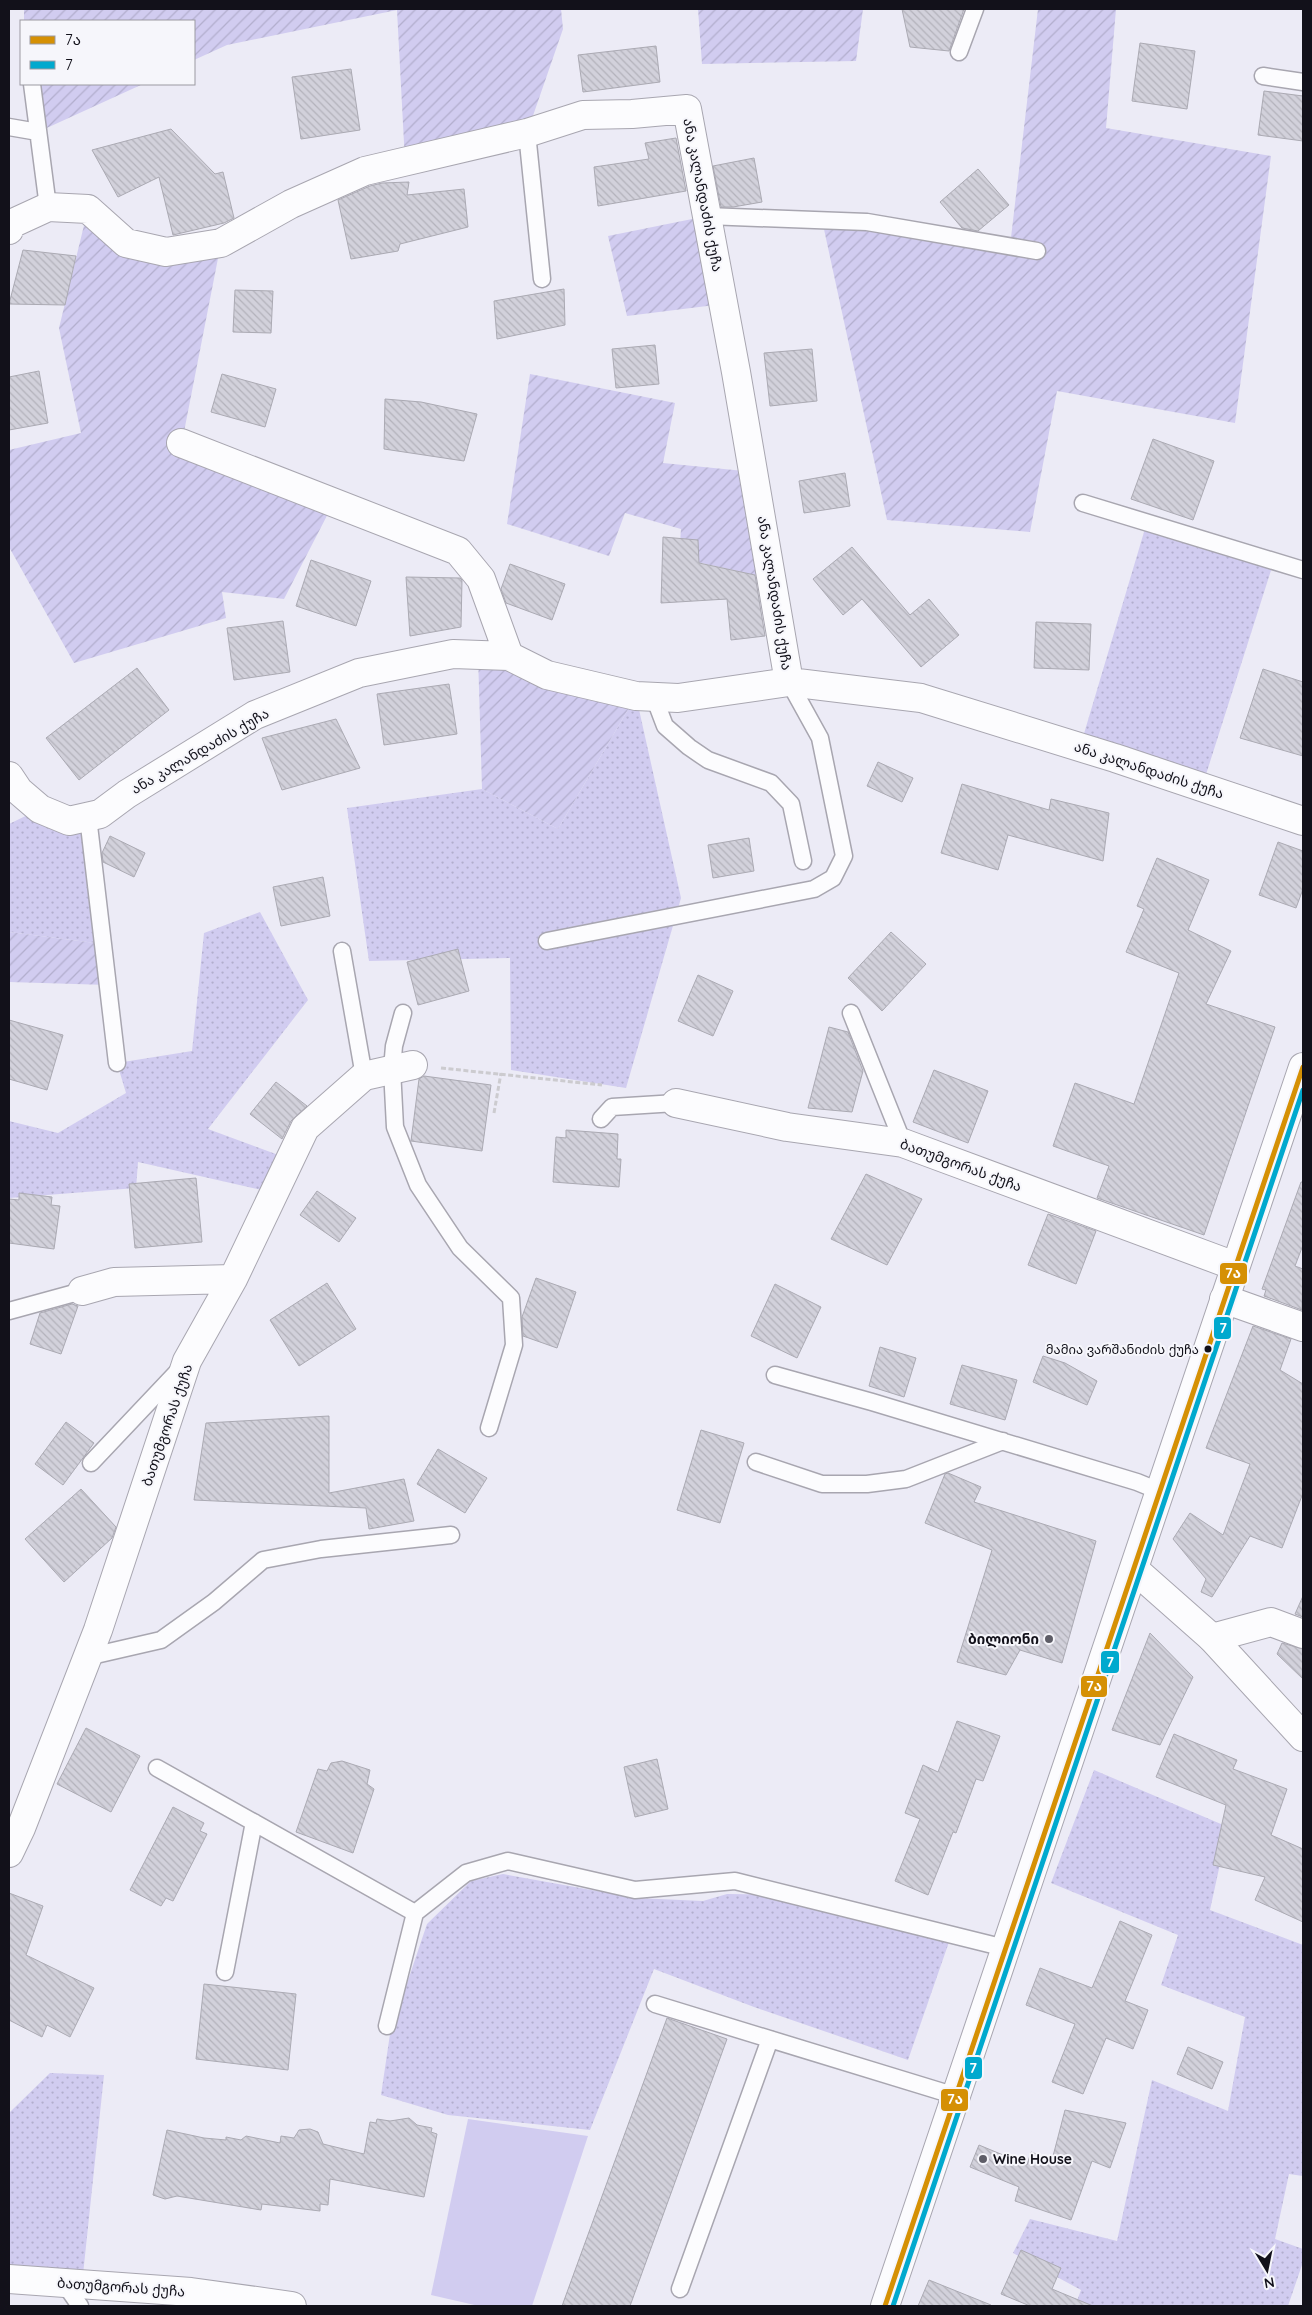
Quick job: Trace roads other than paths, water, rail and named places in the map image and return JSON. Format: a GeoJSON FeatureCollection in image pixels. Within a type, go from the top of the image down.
{"type":"FeatureCollection","features":[{"type":"Feature","properties":{"kind":"street","name":"ანა კალანდაძის ქუჩა"},"geometry":{"type":"LineString","coordinates":[[9,230],[11,224],[48,207],[88,209],[126,243],[166,252],[221,243],[291,204],[365,171],[528,134],[583,114],[632,114],[687,110],[738,381],[789,682]]}},
{"type":"Feature","properties":{"kind":"street"},"geometry":{"type":"LineString","coordinates":[[181,442],[458,550],[481,579],[509,656]]}},
{"type":"Feature","properties":{"kind":"street","name":"ანა კალანდაძის ქუჩა"},"geometry":{"type":"LineString","coordinates":[[9,776],[18,791],[40,809],[68,821],[100,814],[126,794],[255,715],[359,673],[453,654],[509,656],[547,674],[636,696],[678,698],[789,682],[921,698],[1115,758],[1303,821]]}},
{"type":"Feature","properties":{"kind":"street","name":"ბათუმგორას ქუჩა"},"geometry":{"type":"LineString","coordinates":[[9,1853],[21,1828],[87,1657],[188,1361],[233,1279],[305,1128],[364,1076],[402,1067]]}},
{"type":"Feature","properties":{"kind":"street"},"geometry":{"type":"LineString","coordinates":[[885,2306],[1005,1948],[1135,1570],[1159,1492],[1303,1067]]}},
{"type":"Feature","properties":{"kind":"street","name":"ბათუმგორას ქუჩა"},"geometry":{"type":"LineString","coordinates":[[676,1103],[787,1127],[903,1143],[1235,1266]]}},
{"type":"Feature","properties":{"kind":"street"},"geometry":{"type":"LineString","coordinates":[[82,1291],[114,1282],[233,1279]]}},
{"type":"Feature","properties":{"kind":"street"},"geometry":{"type":"LineString","coordinates":[[1224,1299],[1303,1327]]}},
{"type":"Feature","properties":{"kind":"street"},"geometry":{"type":"LineString","coordinates":[[1135,1570],[1212,1638],[1303,1737]]}},
{"type":"Feature","properties":{"kind":"street"},"geometry":{"type":"LineString","coordinates":[[1212,1638],[1270,1622],[1303,1634]]}},
{"type":"Feature","properties":{"kind":"street","name":"ბათუმგორას ქუჩა"},"geometry":{"type":"LineString","coordinates":[[9,2279],[190,2292],[292,2306]]}},
{"type":"Feature","properties":{"kind":"lane"},"geometry":{"type":"LineString","coordinates":[[960,52],[975,9]]}},
{"type":"Feature","properties":{"kind":"lane"},"geometry":{"type":"LineString","coordinates":[[1263,76],[1303,82]]}},
{"type":"Feature","properties":{"kind":"lane"},"geometry":{"type":"LineString","coordinates":[[32,85],[48,207]]}},
{"type":"Feature","properties":{"kind":"lane"},"geometry":{"type":"LineString","coordinates":[[9,127],[38,132]]}},
{"type":"Feature","properties":{"kind":"lane"},"geometry":{"type":"LineString","coordinates":[[528,134],[542,279]]}},
{"type":"Feature","properties":{"kind":"lane"},"geometry":{"type":"LineString","coordinates":[[707,216],[867,222],[1038,251]]}},
{"type":"Feature","properties":{"kind":"lane"},"geometry":{"type":"LineString","coordinates":[[1083,502],[1303,570]]}},
{"type":"Feature","properties":{"kind":"lane"},"geometry":{"type":"LineString","coordinates":[[547,941],[814,889],[832,878],[844,856],[820,738],[789,682]]}},
{"type":"Feature","properties":{"kind":"lane"},"geometry":{"type":"LineString","coordinates":[[654,697],[665,726],[689,747],[708,760],[771,783],[791,804],[804,861]]}},
{"type":"Feature","properties":{"kind":"lane"},"geometry":{"type":"LineString","coordinates":[[88,817],[117,1063]]}},
{"type":"Feature","properties":{"kind":"lane"},"geometry":{"type":"LineString","coordinates":[[342,951],[364,1076]]}},
{"type":"Feature","properties":{"kind":"lane"},"geometry":{"type":"LineString","coordinates":[[403,1013],[394,1046],[402,1067],[395,1127],[418,1185],[460,1248],[511,1298],[514,1346],[489,1428]]}},
{"type":"Feature","properties":{"kind":"lane"},"geometry":{"type":"LineString","coordinates":[[851,1014],[903,1143]]}},
{"type":"Feature","properties":{"kind":"lane"},"geometry":{"type":"LineString","coordinates":[[601,1119],[612,1107],[676,1103]]}},
{"type":"Feature","properties":{"kind":"lane"},"geometry":{"type":"LineString","coordinates":[[9,1311],[82,1291]]}},
{"type":"Feature","properties":{"kind":"lane"},"geometry":{"type":"LineString","coordinates":[[91,1463],[188,1361]]}},
{"type":"Feature","properties":{"kind":"lane"},"geometry":{"type":"LineString","coordinates":[[775,1375],[1137,1482],[1159,1492]]}},
{"type":"Feature","properties":{"kind":"lane"},"geometry":{"type":"LineString","coordinates":[[756,1462],[822,1484],[867,1484],[906,1479],[1003,1442]]}},
{"type":"Feature","properties":{"kind":"lane"},"geometry":{"type":"LineString","coordinates":[[87,1657],[161,1640],[214,1602],[263,1560],[321,1549],[451,1535]]}},
{"type":"Feature","properties":{"kind":"lane"},"geometry":{"type":"LineString","coordinates":[[157,1768],[415,1913]]}},
{"type":"Feature","properties":{"kind":"lane"},"geometry":{"type":"LineString","coordinates":[[225,1972],[254,1822]]}},
{"type":"Feature","properties":{"kind":"lane"},"geometry":{"type":"LineString","coordinates":[[387,2026],[415,1913],[466,1874],[508,1861],[635,1890],[735,1881],[1005,1948]]}},
{"type":"Feature","properties":{"kind":"lane"},"geometry":{"type":"LineString","coordinates":[[655,2004],[956,2096]]}},
{"type":"Feature","properties":{"kind":"lane"},"geometry":{"type":"LineString","coordinates":[[680,2288],[770,2039]]}},
{"type":"Feature","properties":{"kind":"lane"},"geometry":{"type":"LineString","coordinates":[[64,2283],[80,2306]]}},
{"type":"Feature","properties":{"kind":"place","name":"მამია ვარშანიძის ქუჩა"},"geometry":{"type":"Point","coordinates":[1208,1349]}},
{"type":"Feature","properties":{"kind":"place","name":"ბილიონი"},"geometry":{"type":"Point","coordinates":[1049,1639]}},
{"type":"Feature","properties":{"kind":"place","name":"Wine House"},"geometry":{"type":"Point","coordinates":[983,2159]}}]}
